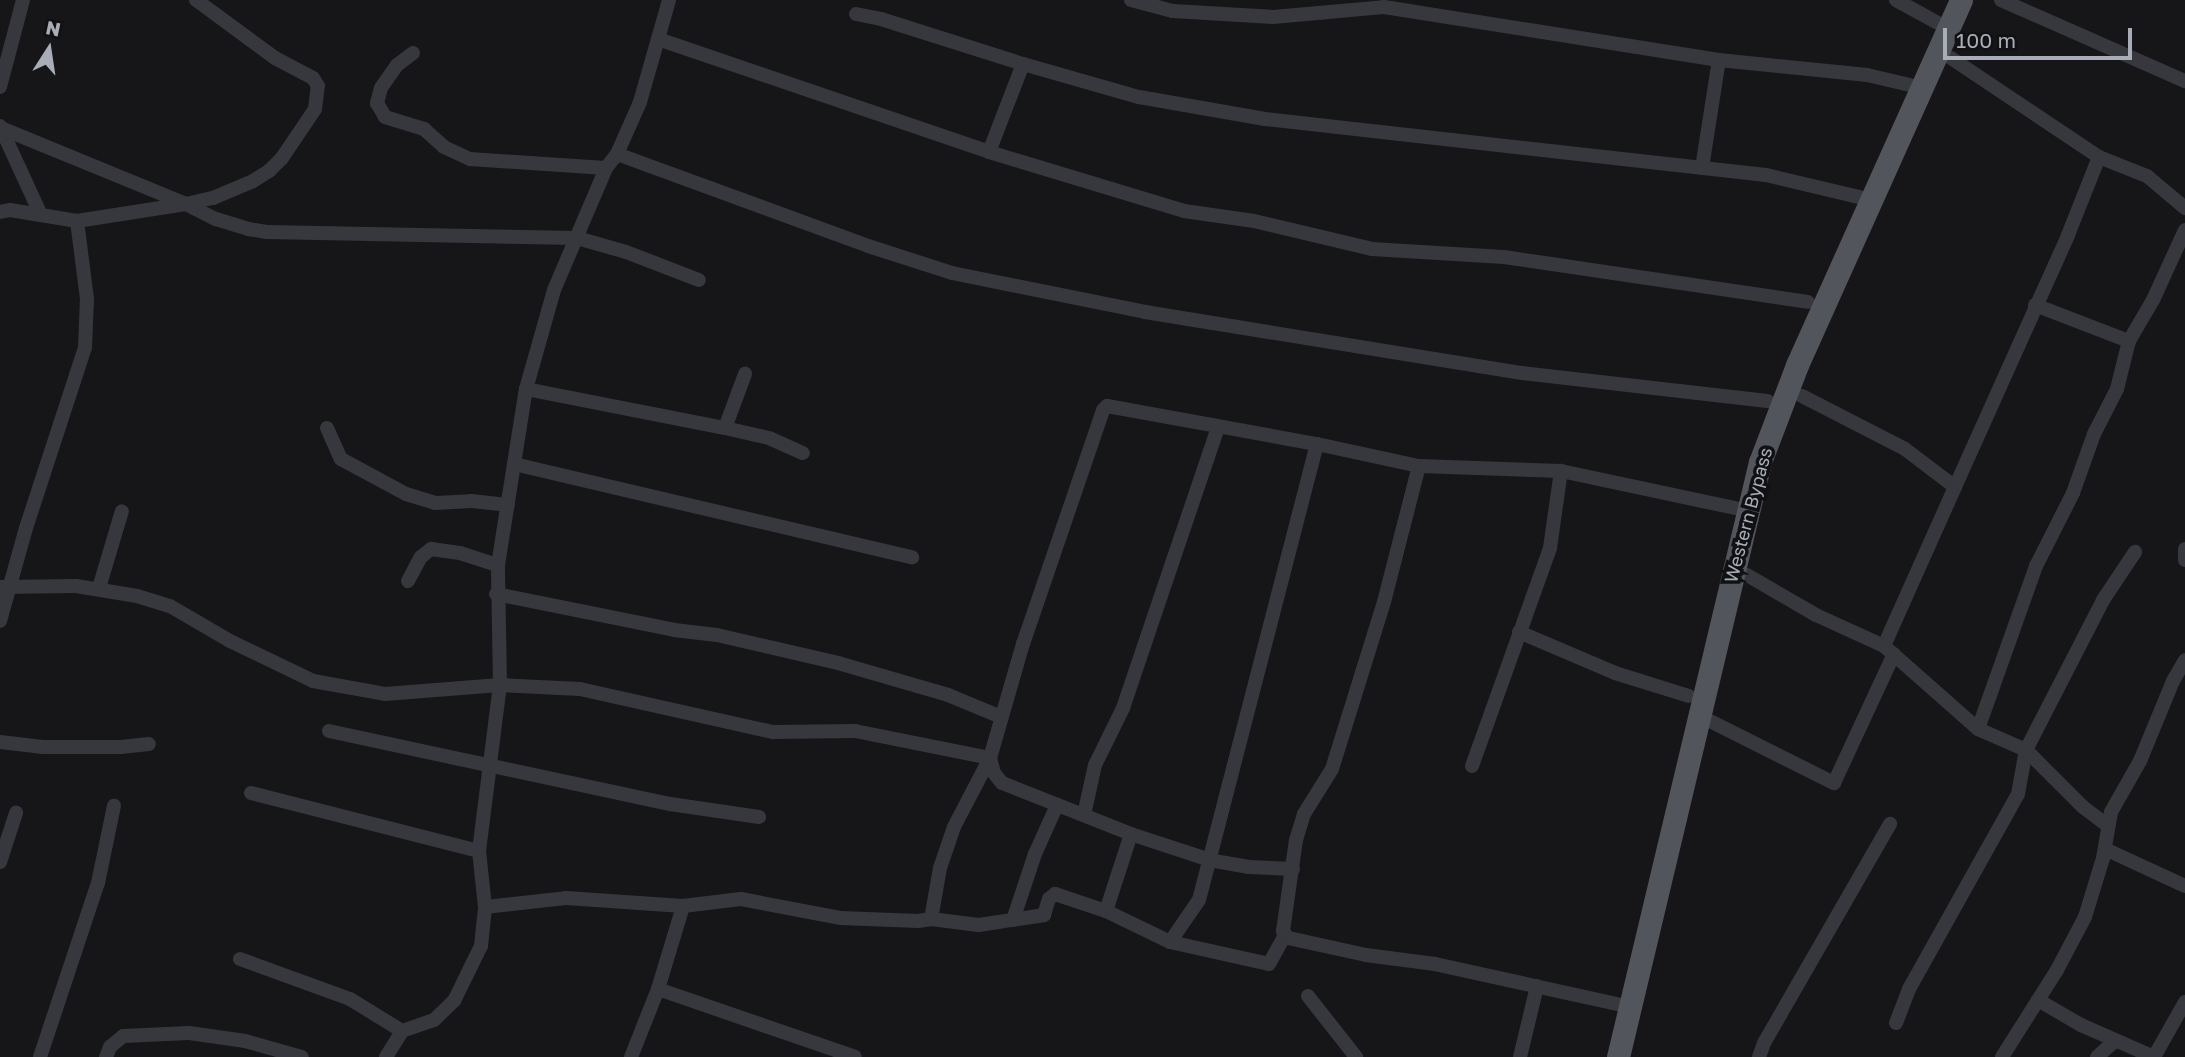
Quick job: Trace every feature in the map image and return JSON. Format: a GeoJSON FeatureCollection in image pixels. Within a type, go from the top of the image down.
{"type":"FeatureCollection","features":[{"type":"Feature","properties":{"kind":"main road","name":"Western Bypass"},"geometry":{"type":"LineString","coordinates":[[1618,1057],[1760,462],[1797,365],[1961,0]]}},
{"type":"Feature","properties":{"kind":"street"},"geometry":{"type":"LineString","coordinates":[[0,87],[23,0]]}},
{"type":"Feature","properties":{"kind":"street"},"geometry":{"type":"LineString","coordinates":[[0,212],[10,210],[77,221],[213,198],[269,172],[292,145],[318,102],[318,86],[313,78],[275,58],[197,0]]}},
{"type":"Feature","properties":{"kind":"street"},"geometry":{"type":"LineString","coordinates":[[386,1057],[402,1031],[434,1020],[454,1001],[481,946],[485,907],[479,851],[500,685],[501,618],[496,594],[498,565],[526,389],[554,290],[606,168],[617,154],[640,102],[669,0]]}},
{"type":"Feature","properties":{"kind":"street"},"geometry":{"type":"LineString","coordinates":[[1131,0],[1173,11],[1273,17],[1384,6],[1719,61],[1867,75],[1910,85]]}},
{"type":"Feature","properties":{"kind":"street"},"geometry":{"type":"LineString","coordinates":[[1896,0],[1938,23]]}},
{"type":"Feature","properties":{"kind":"street"},"geometry":{"type":"LineString","coordinates":[[2001,0],[2185,81]]}},
{"type":"Feature","properties":{"kind":"street"},"geometry":{"type":"LineString","coordinates":[[856,14],[881,19],[1139,97],[1265,119],[1766,175],[1859,197]]}},
{"type":"Feature","properties":{"kind":"street"},"geometry":{"type":"LineString","coordinates":[[658,39],[989,152],[1184,211],[1254,221],[1372,248],[1504,257],[1808,302]]}},
{"type":"Feature","properties":{"kind":"street"},"geometry":{"type":"LineString","coordinates":[[413,53],[397,65],[382,88],[377,103],[385,117],[424,129],[444,147],[470,159],[606,168]]}},
{"type":"Feature","properties":{"kind":"street"},"geometry":{"type":"LineString","coordinates":[[1951,58],[2099,157],[2147,176],[2185,208]]}},
{"type":"Feature","properties":{"kind":"street"},"geometry":{"type":"LineString","coordinates":[[1702,168],[1719,61]]}},
{"type":"Feature","properties":{"kind":"street"},"geometry":{"type":"LineString","coordinates":[[989,152],[1023,64]]}},
{"type":"Feature","properties":{"kind":"street"},"geometry":{"type":"LineString","coordinates":[[1,127],[186,204],[215,219],[267,232],[577,239],[626,252],[699,280]]}},
{"type":"Feature","properties":{"kind":"street"},"geometry":{"type":"LineString","coordinates":[[1,127],[41,215]]}},
{"type":"Feature","properties":{"kind":"street"},"geometry":{"type":"LineString","coordinates":[[617,154],[868,246],[952,273],[1145,312],[1522,373],[1767,401]]}},
{"type":"Feature","properties":{"kind":"street"},"geometry":{"type":"LineString","coordinates":[[1710,720],[1834,783],[1955,487],[2099,157]]}},
{"type":"Feature","properties":{"kind":"street"},"geometry":{"type":"LineString","coordinates":[[0,621],[5,588],[85,348],[87,299],[77,221]]}},
{"type":"Feature","properties":{"kind":"street"},"geometry":{"type":"LineString","coordinates":[[1978,729],[2036,566],[2073,493],[2094,434],[2117,389],[2129,341],[2152,300],[2185,229]]}},
{"type":"Feature","properties":{"kind":"street"},"geometry":{"type":"LineString","coordinates":[[2035,304],[2129,341]]}},
{"type":"Feature","properties":{"kind":"street"},"geometry":{"type":"LineString","coordinates":[[725,428],[745,374]]}},
{"type":"Feature","properties":{"kind":"street"},"geometry":{"type":"LineString","coordinates":[[526,389],[769,438],[803,453]]}},
{"type":"Feature","properties":{"kind":"street"},"geometry":{"type":"LineString","coordinates":[[1802,396],[1905,449],[1955,487]]}},
{"type":"Feature","properties":{"kind":"street"},"geometry":{"type":"LineString","coordinates":[[931,919],[940,869],[954,827],[990,758],[1001,717],[1103,410],[1113,406],[1419,466],[1560,471],[1735,508]]}},
{"type":"Feature","properties":{"kind":"street"},"geometry":{"type":"LineString","coordinates":[[1084,816],[1095,765],[1123,708],[1218,427]]}},
{"type":"Feature","properties":{"kind":"street"},"geometry":{"type":"LineString","coordinates":[[327,428],[341,459],[406,494],[435,503],[471,501],[508,505]]}},
{"type":"Feature","properties":{"kind":"street"},"geometry":{"type":"LineString","coordinates":[[1170,942],[1199,900],[1317,444]]}},
{"type":"Feature","properties":{"kind":"street"},"geometry":{"type":"LineString","coordinates":[[514,464],[912,556]]}},
{"type":"Feature","properties":{"kind":"street"},"geometry":{"type":"LineString","coordinates":[[485,907],[566,898],[682,906],[741,899],[841,918],[918,921],[931,919],[979,925],[1044,915],[1049,899],[1055,894],[1107,911],[1170,942],[1269,964],[1285,935],[1296,840],[1304,814],[1332,769],[1384,602],[1419,466]]}},
{"type":"Feature","properties":{"kind":"street"},"geometry":{"type":"LineString","coordinates":[[1472,766],[1550,548],[1560,471]]}},
{"type":"Feature","properties":{"kind":"street"},"geometry":{"type":"LineString","coordinates":[[99,588],[122,511]]}},
{"type":"Feature","properties":{"kind":"street"},"geometry":{"type":"LineString","coordinates":[[2185,549],[2185,560]]}},
{"type":"Feature","properties":{"kind":"street"},"geometry":{"type":"LineString","coordinates":[[408,581],[421,557],[431,550],[460,553],[498,565]]}},
{"type":"Feature","properties":{"kind":"street"},"geometry":{"type":"LineString","coordinates":[[1896,1023],[1909,989],[2018,794],[2026,750],[2103,600],[2135,552]]}},
{"type":"Feature","properties":{"kind":"street"},"geometry":{"type":"LineString","coordinates":[[1747,575],[1816,615],[1889,650],[1978,729],[2026,750],[2083,807],[2108,827]]}},
{"type":"Feature","properties":{"kind":"street"},"geometry":{"type":"LineString","coordinates":[[5,588],[99,588],[170,606],[230,641],[313,681],[385,694],[500,685],[580,689],[772,732],[855,732],[990,758]]}},
{"type":"Feature","properties":{"kind":"street"},"geometry":{"type":"LineString","coordinates":[[496,594],[674,630],[717,635],[838,663],[948,695],[1001,717]]}},
{"type":"Feature","properties":{"kind":"street"},"geometry":{"type":"LineString","coordinates":[[1518,632],[1615,673],[1689,696]]}},
{"type":"Feature","properties":{"kind":"street"},"geometry":{"type":"LineString","coordinates":[[2002,1057],[2085,918],[2105,849],[2111,812],[2140,761],[2173,681],[2185,660]]}},
{"type":"Feature","properties":{"kind":"street"},"geometry":{"type":"LineString","coordinates":[[329,731],[670,804],[759,817]]}},
{"type":"Feature","properties":{"kind":"street"},"geometry":{"type":"LineString","coordinates":[[0,742],[43,747],[121,747],[149,744]]}},
{"type":"Feature","properties":{"kind":"street"},"geometry":{"type":"LineString","coordinates":[[990,758],[994,773],[1002,783],[1131,834],[1210,860],[1249,867],[1293,869]]}},
{"type":"Feature","properties":{"kind":"street"},"geometry":{"type":"LineString","coordinates":[[251,793],[479,851]]}},
{"type":"Feature","properties":{"kind":"street"},"geometry":{"type":"LineString","coordinates":[[1013,920],[1035,854],[1057,805]]}},
{"type":"Feature","properties":{"kind":"street"},"geometry":{"type":"LineString","coordinates":[[40,1057],[98,883],[114,806]]}},
{"type":"Feature","properties":{"kind":"street"},"geometry":{"type":"LineString","coordinates":[[0,862],[16,813]]}},
{"type":"Feature","properties":{"kind":"street"},"geometry":{"type":"LineString","coordinates":[[1759,1057],[1889,824]]}},
{"type":"Feature","properties":{"kind":"street"},"geometry":{"type":"LineString","coordinates":[[1107,911],[1131,834]]}},
{"type":"Feature","properties":{"kind":"street"},"geometry":{"type":"LineString","coordinates":[[2105,849],[2185,886]]}},
{"type":"Feature","properties":{"kind":"street"},"geometry":{"type":"LineString","coordinates":[[631,1057],[658,989],[682,906]]}},
{"type":"Feature","properties":{"kind":"street"},"geometry":{"type":"LineString","coordinates":[[1285,935],[1305,944],[1435,964],[1617,1004]]}},
{"type":"Feature","properties":{"kind":"street"},"geometry":{"type":"LineString","coordinates":[[240,959],[350,999],[402,1031]]}},
{"type":"Feature","properties":{"kind":"street"},"geometry":{"type":"LineString","coordinates":[[1520,1057],[1538,986]]}},
{"type":"Feature","properties":{"kind":"street"},"geometry":{"type":"LineString","coordinates":[[658,989],[855,1057]]}},
{"type":"Feature","properties":{"kind":"street"},"geometry":{"type":"LineString","coordinates":[[1308,996],[1356,1057]]}},
{"type":"Feature","properties":{"kind":"street"},"geometry":{"type":"LineString","coordinates":[[2038,1000],[2154,1057],[2185,1002]]}},
{"type":"Feature","properties":{"kind":"street"},"geometry":{"type":"LineString","coordinates":[[106,1057],[110,1047],[123,1036],[189,1033],[245,1041],[302,1057]]}},
{"type":"Feature","properties":{"kind":"street"},"geometry":{"type":"LineString","coordinates":[[2097,1057],[2116,1040]]}}]}
